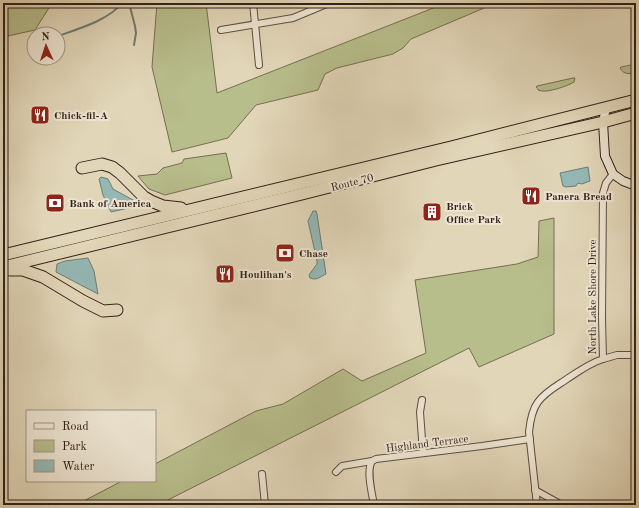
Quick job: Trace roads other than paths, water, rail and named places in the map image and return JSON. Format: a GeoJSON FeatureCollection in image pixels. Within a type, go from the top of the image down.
{"type":"FeatureCollection","features":[{"type":"Feature","properties":{"kind":"highway","name":"Route 70"},"geometry":{"type":"LineString","coordinates":[[3,255],[531,127],[636,100]]}},
{"type":"Feature","properties":{"kind":"highway","name":"Route 70"},"geometry":{"type":"LineString","coordinates":[[3,268],[436,160],[603,122],[636,113]]}},
{"type":"Feature","properties":{"kind":"highway"},"geometry":{"type":"LineString","coordinates":[[82,168],[102,164],[107,165],[120,173],[151,202],[163,206],[194,209]]}},
{"type":"Feature","properties":{"kind":"highway"},"geometry":{"type":"LineString","coordinates":[[3,268],[23,270],[44,277],[83,301],[103,311],[117,310]]}},
{"type":"Feature","properties":{"kind":"street"},"geometry":{"type":"LineString","coordinates":[[252,3],[259,65]]}},
{"type":"Feature","properties":{"kind":"street"},"geometry":{"type":"LineString","coordinates":[[221,30],[293,18],[329,3]]}},
{"type":"Feature","properties":{"kind":"street"},"geometry":{"type":"LineString","coordinates":[[606,108],[603,122],[605,156],[613,174],[623,181],[636,186]]}},
{"type":"Feature","properties":{"kind":"street","name":"North Lake Shore Drive"},"geometry":{"type":"LineString","coordinates":[[537,505],[529,432],[530,421],[537,403],[547,391],[596,361],[603,359],[603,193],[606,183],[613,174]]}},
{"type":"Feature","properties":{"kind":"street"},"geometry":{"type":"LineString","coordinates":[[603,359],[617,355],[636,355]]}},
{"type":"Feature","properties":{"kind":"street"},"geometry":{"type":"LineString","coordinates":[[422,400],[420,412],[423,453]]}},
{"type":"Feature","properties":{"kind":"street","name":"Highland Terrace"},"geometry":{"type":"LineString","coordinates":[[374,505],[370,466],[372,461],[376,459],[530,439]]}},
{"type":"Feature","properties":{"kind":"street"},"geometry":{"type":"LineString","coordinates":[[336,472],[342,466],[372,461]]}},
{"type":"Feature","properties":{"kind":"street"},"geometry":{"type":"LineString","coordinates":[[262,474],[265,505]]}},
{"type":"Feature","properties":{"kind":"street"},"geometry":{"type":"LineString","coordinates":[[535,490],[562,505]]}},
{"type":"Feature","properties":{"kind":"water"},"geometry":{"type":"Polygon","coordinates":[[[588,167],[590,181],[582,184],[578,183],[576,186],[563,186],[560,173],[588,167]]]}},
{"type":"Feature","properties":{"kind":"water"},"geometry":{"type":"Polygon","coordinates":[[[101,177],[108,179],[113,189],[142,205],[111,212],[103,195],[99,179],[101,177]]]}},
{"type":"Feature","properties":{"kind":"water"},"geometry":{"type":"Polygon","coordinates":[[[313,211],[316,211],[317,214],[326,274],[315,279],[310,278],[309,275],[317,264],[308,221],[313,211]]]}},
{"type":"Feature","properties":{"kind":"water"},"geometry":{"type":"Polygon","coordinates":[[[88,258],[94,271],[98,294],[56,272],[57,264],[65,261],[88,258]]]}},
{"type":"Feature","properties":{"kind":"waterway"},"geometry":{"type":"LineString","coordinates":[[66,33],[101,19],[122,3]]}},
{"type":"Feature","properties":{"kind":"waterway"},"geometry":{"type":"LineString","coordinates":[[129,3],[136,33],[134,45]]}},
{"type":"Feature","properties":{"kind":"place","name":"Chick-fil-A"},"geometry":{"type":"Point","coordinates":[40,115]}},
{"type":"Feature","properties":{"kind":"place","name":"Panera Bread"},"geometry":{"type":"Point","coordinates":[531,196]}},
{"type":"Feature","properties":{"kind":"place","name":"Bank of America"},"geometry":{"type":"Point","coordinates":[55,203]}},
{"type":"Feature","properties":{"kind":"place","name":"Brick Office Park"},"geometry":{"type":"Point","coordinates":[432,212]}},
{"type":"Feature","properties":{"kind":"place","name":"Chase"},"geometry":{"type":"Point","coordinates":[285,253]}},
{"type":"Feature","properties":{"kind":"place","name":"Houlihan's"},"geometry":{"type":"Point","coordinates":[225,274]}}]}
